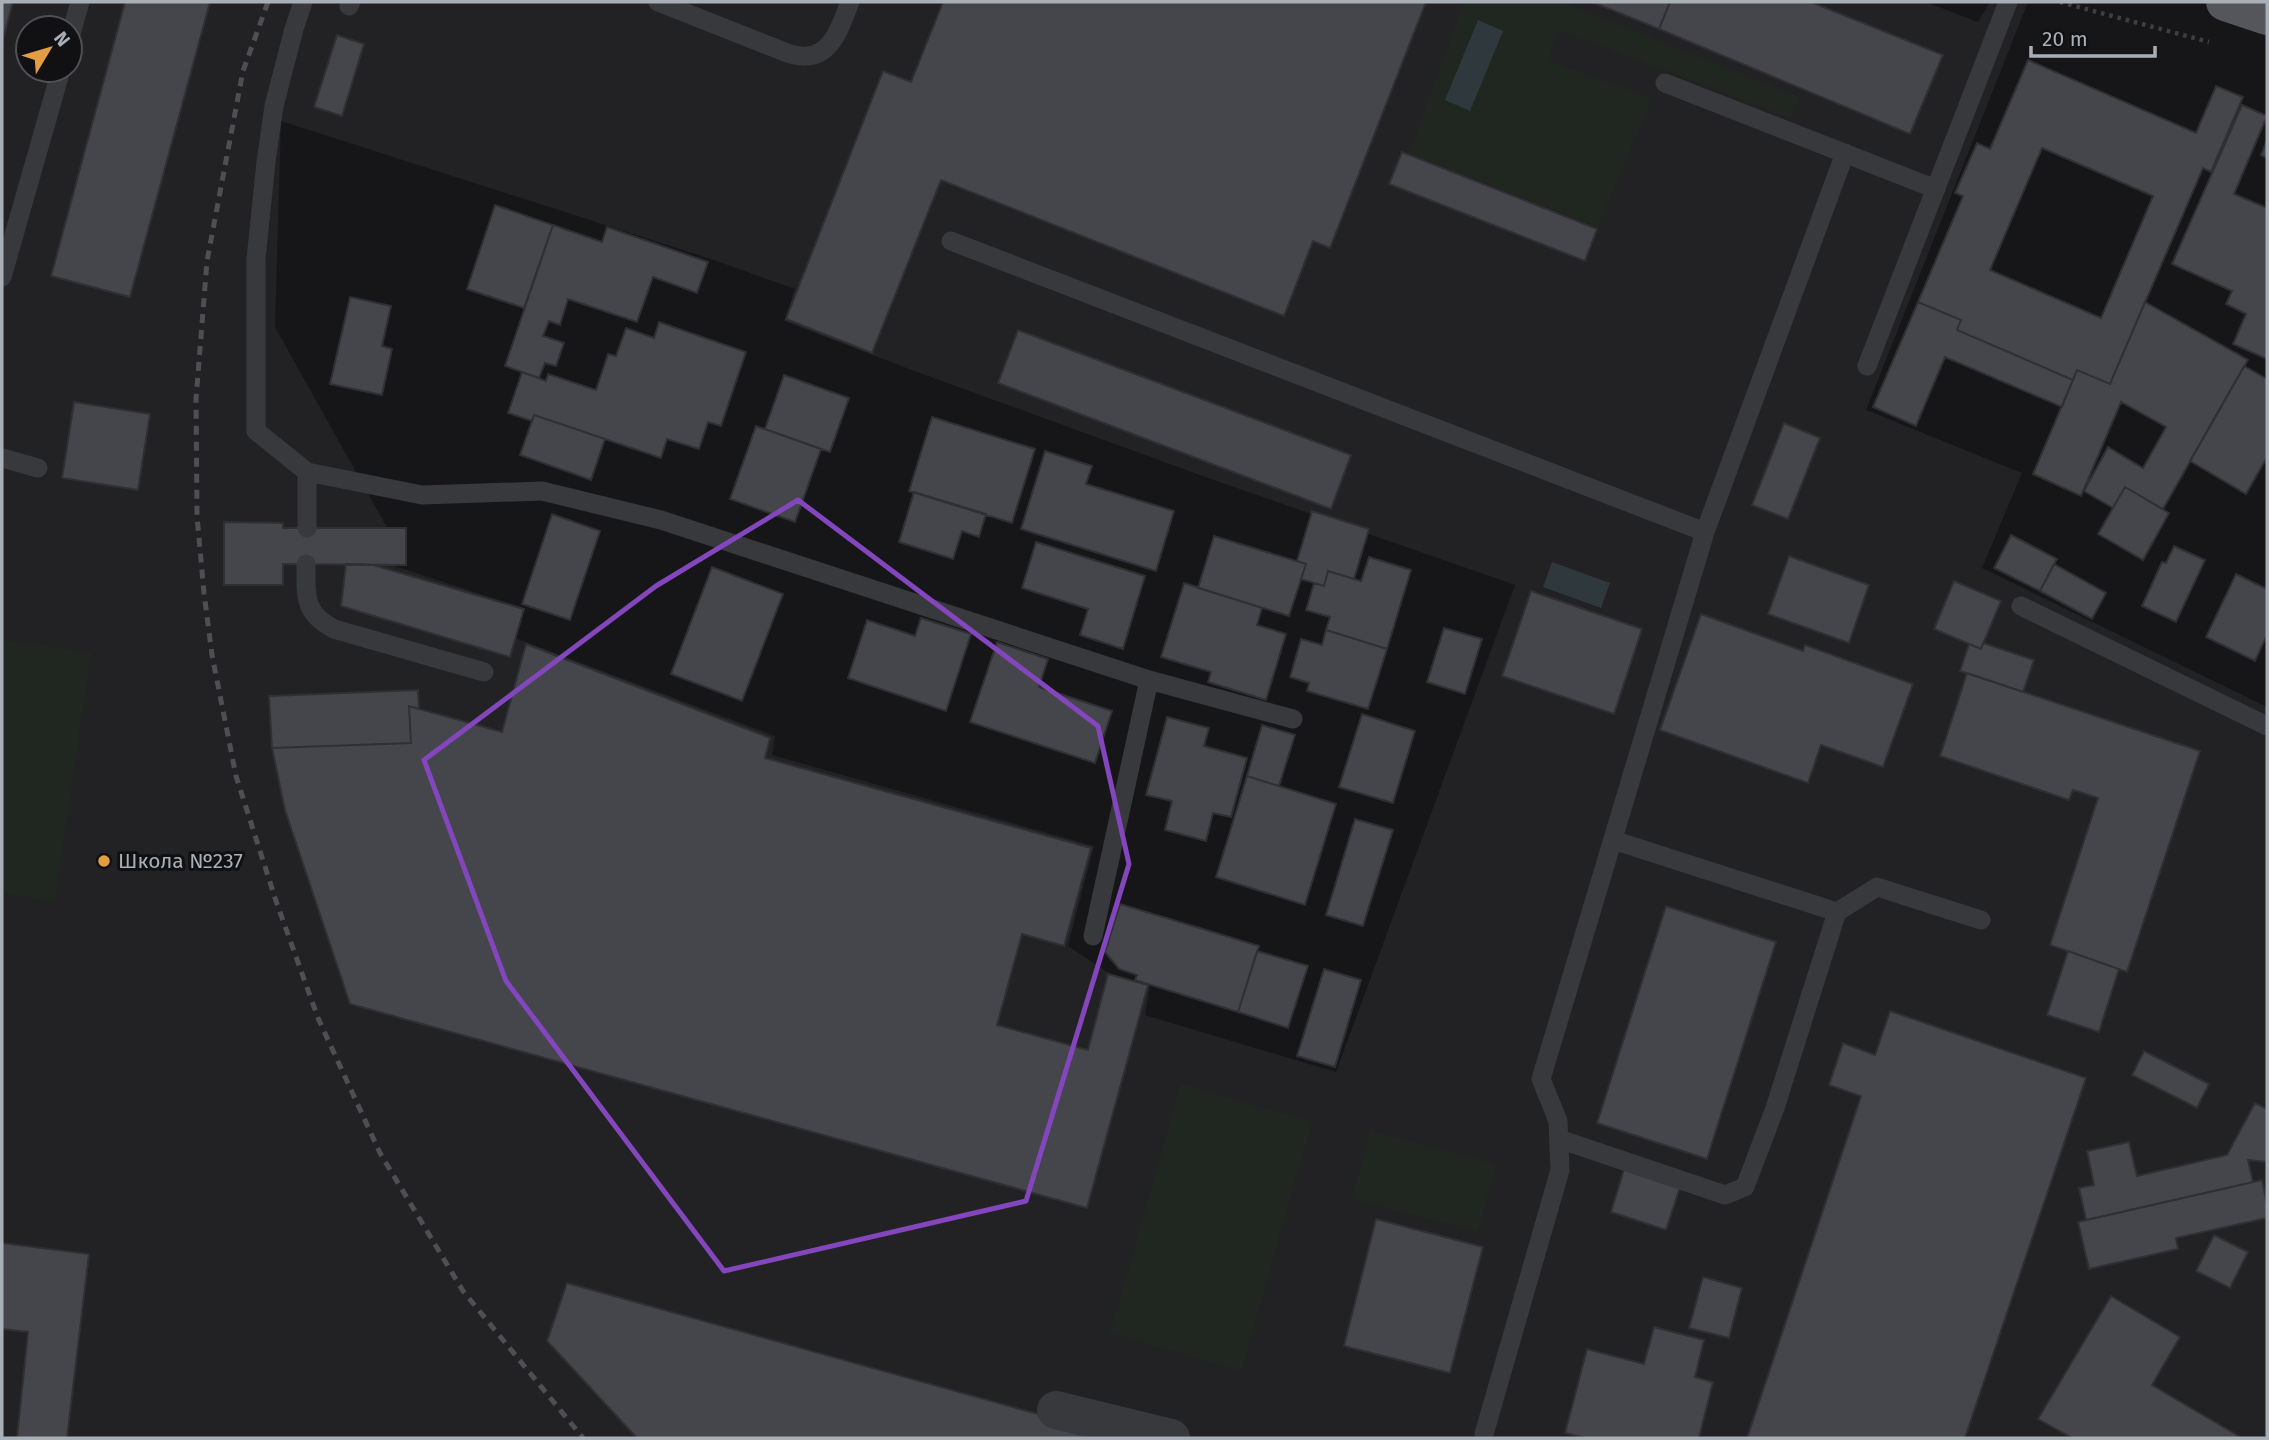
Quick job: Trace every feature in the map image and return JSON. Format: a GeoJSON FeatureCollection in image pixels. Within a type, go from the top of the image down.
{"type":"FeatureCollection","features":[{"type":"Feature","properties":{"kind":"main road"},"geometry":{"type":"LineString","coordinates":[[2225,2],[2267,16]]}},
{"type":"Feature","properties":{"kind":"street"},"geometry":{"type":"LineString","coordinates":[[1056,1410],[1171,1438]]}},
{"type":"Feature","properties":{"kind":"lane"},"geometry":{"type":"LineString","coordinates":[[303,2],[274,106],[266,162],[256,259],[256,431],[307,472],[422,495],[542,491],[661,520],[1149,681],[1293,719]]}},
{"type":"Feature","properties":{"kind":"lane"},"geometry":{"type":"LineString","coordinates":[[658,2],[790,54],[808,57],[825,48],[837,34],[850,2]]}},
{"type":"Feature","properties":{"kind":"lane"},"geometry":{"type":"LineString","coordinates":[[1867,366],[2008,2]]}},
{"type":"Feature","properties":{"kind":"lane"},"geometry":{"type":"LineString","coordinates":[[1665,83],[1936,188]]}},
{"type":"Feature","properties":{"kind":"lane"},"geometry":{"type":"LineString","coordinates":[[2,277],[57,84]]}},
{"type":"Feature","properties":{"kind":"lane"},"geometry":{"type":"LineString","coordinates":[[1485,1434],[1560,1170],[1558,1121],[1541,1079],[1705,532],[1845,153]]}},
{"type":"Feature","properties":{"kind":"lane"},"geometry":{"type":"LineString","coordinates":[[951,241],[1705,532]]}},
{"type":"Feature","properties":{"kind":"lane"},"geometry":{"type":"LineString","coordinates":[[2,458],[38,468]]}},
{"type":"Feature","properties":{"kind":"lane"},"geometry":{"type":"LineString","coordinates":[[307,472],[307,528]]}},
{"type":"Feature","properties":{"kind":"lane"},"geometry":{"type":"LineString","coordinates":[[306,564],[306,596],[310,609],[319,622],[334,629],[484,672]]}},
{"type":"Feature","properties":{"kind":"lane"},"geometry":{"type":"LineString","coordinates":[[2021,606],[2267,726]]}},
{"type":"Feature","properties":{"kind":"lane"},"geometry":{"type":"LineString","coordinates":[[1093,936],[1149,681]]}},
{"type":"Feature","properties":{"kind":"lane"},"geometry":{"type":"LineString","coordinates":[[1613,840],[1837,912]]}},
{"type":"Feature","properties":{"kind":"lane"},"geometry":{"type":"LineString","coordinates":[[1559,1139],[1725,1195],[1745,1187],[1775,1108],[1837,912],[1877,887],[1981,920]]}},
{"type":"Feature","properties":{"kind":"path"},"geometry":{"type":"LineString","coordinates":[[2060,2],[2216,44]]}},
{"type":"Feature","properties":{"kind":"highlighted area"},"geometry":{"type":"Polygon","coordinates":[[[798,500],[1098,726],[1129,864],[1026,1201],[724,1271],[506,981],[424,760],[656,586],[798,500]]]}},
{"type":"Feature","properties":{"kind":"shaded area"},"geometry":{"type":"Polygon","coordinates":[[[2,2],[1926,2],[1978,22],[1990,2],[2028,2],[1866,410],[2022,473],[1982,568],[2267,707],[2267,1438],[2,1438],[2,2]],[[281,121],[275,327],[389,531],[385,563],[518,606],[515,638],[775,736],[772,755],[1094,846],[1068,946],[1113,976],[1150,987],[1145,1015],[1336,1072],[1515,585],[1211,479],[784,321],[795,289],[714,260],[281,121]]]}},
{"type":"Feature","properties":{"kind":"shaded area"},"geometry":{"type":"Polygon","coordinates":[[[1464,2],[1563,2],[1800,97],[1790,118],[1559,30],[1548,61],[1652,98],[1598,227],[1409,153],[1464,2]]]}},
{"type":"Feature","properties":{"kind":"shaded area"},"geometry":{"type":"Polygon","coordinates":[[[1478,20],[1503,31],[1470,111],[1445,100],[1478,20]]]}},
{"type":"Feature","properties":{"kind":"shaded area"},"geometry":{"type":"Polygon","coordinates":[[[1552,562],[1610,583],[1601,608],[1543,587],[1552,562]]]}},
{"type":"Feature","properties":{"kind":"shaded area"},"geometry":{"type":"Polygon","coordinates":[[[2,640],[91,653],[55,901],[2,893],[2,640]]]}},
{"type":"Feature","properties":{"kind":"shaded area"},"geometry":{"type":"Polygon","coordinates":[[[1181,1084],[1312,1122],[1241,1371],[1110,1333],[1181,1084]]]}},
{"type":"Feature","properties":{"kind":"shaded area"},"geometry":{"type":"Polygon","coordinates":[[[1370,1131],[1496,1164],[1478,1232],[1352,1198],[1370,1131]]]}},
{"type":"Feature","properties":{"kind":"building"},"geometry":{"type":"Polygon","coordinates":[[[2,2],[13,2],[2,43],[2,2]]]}},
{"type":"Feature","properties":{"kind":"building"},"geometry":{"type":"Polygon","coordinates":[[[125,2],[210,2],[130,297],[51,276],[125,2]]]}},
{"type":"Feature","properties":{"kind":"building"},"geometry":{"type":"Polygon","coordinates":[[[943,2],[1426,2],[1330,248],[1313,241],[1284,316],[941,180],[872,353],[786,319],[883,71],[911,82],[943,2]]]}},
{"type":"Feature","properties":{"kind":"building"},"geometry":{"type":"Polygon","coordinates":[[[1592,2],[1670,2],[1659,29],[1592,2]]]}},
{"type":"Feature","properties":{"kind":"building"},"geometry":{"type":"Polygon","coordinates":[[[1670,2],[1811,2],[1943,55],[1910,134],[1659,29],[1670,2]]]}},
{"type":"Feature","properties":{"kind":"building"},"geometry":{"type":"Polygon","coordinates":[[[337,35],[364,44],[342,116],[314,107],[337,35]]]}},
{"type":"Feature","properties":{"kind":"building"},"geometry":{"type":"Polygon","coordinates":[[[2028,60],[2196,133],[2216,86],[2243,97],[2211,172],[2203,168],[2110,384],[2077,370],[2073,380],[1957,330],[1961,320],[1918,302],[1963,196],[1955,193],[1977,143],[1990,149],[2028,60]],[[2042,148],[1990,270],[2101,318],[2153,196],[2042,148]]]}},
{"type":"Feature","properties":{"kind":"building"},"geometry":{"type":"Polygon","coordinates":[[[2242,105],[2267,116],[2234,194],[2267,208],[2267,359],[2233,344],[2246,314],[2226,304],[2232,291],[2172,264],[2242,105]]]}},
{"type":"Feature","properties":{"kind":"building"},"geometry":{"type":"Polygon","coordinates":[[[2267,140],[2267,158],[2261,155],[2267,140]]]}},
{"type":"Feature","properties":{"kind":"building"},"geometry":{"type":"Polygon","coordinates":[[[1402,152],[1597,229],[1585,261],[1389,184],[1402,152]]]}},
{"type":"Feature","properties":{"kind":"building"},"geometry":{"type":"Polygon","coordinates":[[[495,205],[553,225],[524,308],[467,289],[495,205]]]}},
{"type":"Feature","properties":{"kind":"building"},"geometry":{"type":"Polygon","coordinates":[[[553,225],[602,242],[607,227],[708,262],[697,293],[653,277],[637,322],[568,299],[560,325],[549,321],[543,336],[564,343],[556,366],[545,363],[539,378],[505,366],[553,225]]]}},
{"type":"Feature","properties":{"kind":"building"},"geometry":{"type":"Polygon","coordinates":[[[350,297],[391,306],[382,346],[392,349],[382,395],[330,384],[350,297]]]}},
{"type":"Feature","properties":{"kind":"building"},"geometry":{"type":"Polygon","coordinates":[[[1918,302],[1961,320],[1957,330],[2073,380],[2062,407],[1945,357],[1916,426],[1873,407],[1918,302]]]}},
{"type":"Feature","properties":{"kind":"building"},"geometry":{"type":"Polygon","coordinates":[[[2145,302],[2248,360],[2163,509],[2125,487],[2113,508],[2084,491],[2108,447],[2143,468],[2166,427],[2121,402],[2081,496],[2033,474],[2077,370],[2110,384],[2145,302]]]}},
{"type":"Feature","properties":{"kind":"building"},"geometry":{"type":"Polygon","coordinates":[[[659,322],[746,352],[721,426],[708,422],[699,449],[667,439],[661,458],[534,415],[532,421],[508,413],[522,372],[546,381],[548,374],[596,390],[608,354],[616,356],[626,328],[654,338],[659,322]]]}},
{"type":"Feature","properties":{"kind":"building"},"geometry":{"type":"Polygon","coordinates":[[[1018,330],[1351,455],[1331,509],[998,383],[1018,330]]]}},
{"type":"Feature","properties":{"kind":"building"},"geometry":{"type":"Polygon","coordinates":[[[2244,366],[2267,379],[2267,457],[2246,494],[2190,461],[2244,366]]]}},
{"type":"Feature","properties":{"kind":"building"},"geometry":{"type":"Polygon","coordinates":[[[784,375],[849,398],[830,452],[765,429],[784,375]]]}},
{"type":"Feature","properties":{"kind":"building"},"geometry":{"type":"Polygon","coordinates":[[[74,402],[150,414],[138,490],[62,478],[74,402]]]}},
{"type":"Feature","properties":{"kind":"building"},"geometry":{"type":"Polygon","coordinates":[[[534,415],[605,439],[591,480],[520,455],[534,415]]]}},
{"type":"Feature","properties":{"kind":"building"},"geometry":{"type":"Polygon","coordinates":[[[932,417],[1035,449],[1012,523],[909,491],[932,417]]]}},
{"type":"Feature","properties":{"kind":"building"},"geometry":{"type":"Polygon","coordinates":[[[1784,423],[1820,438],[1788,519],[1752,505],[1784,423]]]}},
{"type":"Feature","properties":{"kind":"building"},"geometry":{"type":"Polygon","coordinates":[[[756,426],[821,449],[795,522],[730,499],[756,426]]]}},
{"type":"Feature","properties":{"kind":"building"},"geometry":{"type":"Polygon","coordinates":[[[1045,451],[1092,466],[1086,484],[1174,511],[1156,571],[1021,529],[1045,451]]]}},
{"type":"Feature","properties":{"kind":"building"},"geometry":{"type":"Polygon","coordinates":[[[2125,487],[2169,513],[2143,560],[2098,534],[2125,487]]]}},
{"type":"Feature","properties":{"kind":"building"},"geometry":{"type":"Polygon","coordinates":[[[914,492],[986,514],[979,537],[962,531],[953,559],[899,542],[914,492]]]}},
{"type":"Feature","properties":{"kind":"building"},"geometry":{"type":"Polygon","coordinates":[[[1312,511],[1369,529],[1354,579],[1328,571],[1324,586],[1301,579],[1306,564],[1297,561],[1312,511]]]}},
{"type":"Feature","properties":{"kind":"building"},"geometry":{"type":"Polygon","coordinates":[[[552,514],[600,531],[570,620],[522,604],[552,514]]]}},
{"type":"Feature","properties":{"kind":"building"},"geometry":{"type":"Polygon","coordinates":[[[224,522],[283,523],[283,528],[406,528],[406,565],[283,564],[283,585],[224,585],[224,522]]]}},
{"type":"Feature","properties":{"kind":"building"},"geometry":{"type":"Polygon","coordinates":[[[2011,535],[2057,559],[2040,591],[1994,568],[2011,535]]]}},
{"type":"Feature","properties":{"kind":"building"},"geometry":{"type":"Polygon","coordinates":[[[1214,536],[1306,564],[1289,616],[1198,588],[1214,536]]]}},
{"type":"Feature","properties":{"kind":"building"},"geometry":{"type":"Polygon","coordinates":[[[1036,542],[1145,576],[1123,649],[1080,635],[1088,609],[1022,588],[1036,542]]]}},
{"type":"Feature","properties":{"kind":"building"},"geometry":{"type":"Polygon","coordinates":[[[2174,546],[2205,560],[2176,622],[2142,606],[2162,562],[2166,563],[2174,546]]]}},
{"type":"Feature","properties":{"kind":"building"},"geometry":{"type":"Polygon","coordinates":[[[1789,556],[1869,585],[1849,643],[1768,614],[1789,556]]]}},
{"type":"Feature","properties":{"kind":"building"},"geometry":{"type":"Polygon","coordinates":[[[1369,557],[1411,570],[1387,649],[1326,630],[1330,617],[1306,610],[1314,583],[1324,586],[1328,571],[1361,581],[1369,557]]]}},
{"type":"Feature","properties":{"kind":"building"},"geometry":{"type":"Polygon","coordinates":[[[346,564],[373,565],[524,609],[510,657],[341,606],[346,564]]]}},
{"type":"Feature","properties":{"kind":"building"},"geometry":{"type":"Polygon","coordinates":[[[2054,564],[2106,593],[2092,619],[2040,591],[2054,564]]]}},
{"type":"Feature","properties":{"kind":"building"},"geometry":{"type":"Polygon","coordinates":[[[712,567],[783,594],[742,701],[671,674],[712,567]]]}},
{"type":"Feature","properties":{"kind":"building"},"geometry":{"type":"Polygon","coordinates":[[[2236,574],[2267,589],[2267,635],[2255,661],[2206,637],[2236,574]]]}},
{"type":"Feature","properties":{"kind":"building"},"geometry":{"type":"Polygon","coordinates":[[[1954,581],[2001,601],[1981,649],[1934,629],[1954,581]]]}},
{"type":"Feature","properties":{"kind":"building"},"geometry":{"type":"Polygon","coordinates":[[[1184,583],[1262,608],[1257,625],[1286,634],[1266,700],[1208,682],[1211,672],[1161,657],[1184,583]]]}},
{"type":"Feature","properties":{"kind":"building"},"geometry":{"type":"Polygon","coordinates":[[[1531,591],[1642,629],[1614,714],[1502,676],[1531,591]]]}},
{"type":"Feature","properties":{"kind":"building"},"geometry":{"type":"Polygon","coordinates":[[[1701,614],[1803,651],[1805,645],[1913,684],[1883,767],[1821,745],[1808,783],[1660,730],[1701,614]]]}},
{"type":"Feature","properties":{"kind":"building"},"geometry":{"type":"Polygon","coordinates":[[[921,618],[971,634],[946,711],[848,678],[867,620],[915,636],[921,618]]]}},
{"type":"Feature","properties":{"kind":"building"},"geometry":{"type":"Polygon","coordinates":[[[1444,628],[1482,639],[1465,694],[1427,682],[1444,628]]]}},
{"type":"Feature","properties":{"kind":"building"},"geometry":{"type":"Polygon","coordinates":[[[1326,630],[1387,649],[1368,709],[1307,691],[1309,683],[1290,677],[1301,639],[1322,645],[1326,630]]]}},
{"type":"Feature","properties":{"kind":"building"},"geometry":{"type":"Polygon","coordinates":[[[997,642],[1048,659],[1039,687],[1112,711],[1095,763],[970,722],[997,642]]]}},
{"type":"Feature","properties":{"kind":"building"},"geometry":{"type":"Polygon","coordinates":[[[1983,643],[2034,660],[2023,692],[1960,671],[1969,644],[1981,649],[1983,643]]]}},
{"type":"Feature","properties":{"kind":"building"},"geometry":{"type":"Polygon","coordinates":[[[526,644],[770,738],[765,758],[1091,848],[1064,946],[1022,934],[997,1025],[1088,1050],[1108,974],[1148,985],[1087,1208],[350,1004],[285,810],[272,748],[411,743],[409,706],[502,732],[526,644]]]}},
{"type":"Feature","properties":{"kind":"building"},"geometry":{"type":"Polygon","coordinates":[[[1967,673],[2200,751],[2127,972],[2050,945],[2098,798],[2073,790],[2069,800],[1940,756],[1967,673]]]}},
{"type":"Feature","properties":{"kind":"building"},"geometry":{"type":"Polygon","coordinates":[[[418,690],[419,709],[409,706],[411,743],[272,748],[269,696],[418,690]]]}},
{"type":"Feature","properties":{"kind":"building"},"geometry":{"type":"Polygon","coordinates":[[[1362,714],[1415,731],[1393,803],[1339,787],[1362,714]]]}},
{"type":"Feature","properties":{"kind":"building"},"geometry":{"type":"Polygon","coordinates":[[[1167,717],[1209,728],[1204,746],[1247,758],[1231,817],[1213,813],[1206,841],[1165,830],[1172,801],[1146,795],[1167,717]]]}},
{"type":"Feature","properties":{"kind":"building"},"geometry":{"type":"Polygon","coordinates":[[[1262,725],[1295,735],[1279,786],[1247,776],[1262,725]]]}},
{"type":"Feature","properties":{"kind":"building"},"geometry":{"type":"Polygon","coordinates":[[[1247,776],[1336,804],[1305,905],[1216,877],[1247,776]]]}},
{"type":"Feature","properties":{"kind":"building"},"geometry":{"type":"Polygon","coordinates":[[[1355,819],[1393,830],[1363,926],[1326,915],[1355,819]]]}},
{"type":"Feature","properties":{"kind":"building"},"geometry":{"type":"Polygon","coordinates":[[[1120,904],[1259,946],[1238,1012],[1135,980],[1137,975],[1119,969],[1105,952],[1120,904]]]}},
{"type":"Feature","properties":{"kind":"building"},"geometry":{"type":"Polygon","coordinates":[[[1666,906],[1776,942],[1707,1159],[1597,1123],[1666,906]]]}},
{"type":"Feature","properties":{"kind":"building"},"geometry":{"type":"Polygon","coordinates":[[[1257,951],[1308,966],[1288,1028],[1238,1012],[1257,951]]]}},
{"type":"Feature","properties":{"kind":"building"},"geometry":{"type":"Polygon","coordinates":[[[2068,951],[2119,969],[2099,1032],[2047,1015],[2068,951]]]}},
{"type":"Feature","properties":{"kind":"building"},"geometry":{"type":"Polygon","coordinates":[[[1324,969],[1361,980],[1335,1067],[1297,1056],[1324,969]]]}},
{"type":"Feature","properties":{"kind":"building"},"geometry":{"type":"Polygon","coordinates":[[[1890,1011],[2086,1078],[1965,1438],[1747,1438],[1861,1096],[1829,1085],[1843,1043],[1875,1055],[1890,1011]]]}},
{"type":"Feature","properties":{"kind":"building"},"geometry":{"type":"Polygon","coordinates":[[[2144,1051],[2209,1084],[2197,1108],[2132,1075],[2144,1051]]]}},
{"type":"Feature","properties":{"kind":"building"},"geometry":{"type":"Polygon","coordinates":[[[2255,1103],[2267,1109],[2267,1162],[2248,1160],[2253,1182],[2086,1220],[2079,1188],[2094,1185],[2087,1151],[2129,1142],[2137,1176],[2227,1155],[2255,1103]]]}},
{"type":"Feature","properties":{"kind":"building"},"geometry":{"type":"Polygon","coordinates":[[[1625,1166],[1681,1184],[1666,1230],[1611,1212],[1625,1166]]]}},
{"type":"Feature","properties":{"kind":"building"},"geometry":{"type":"Polygon","coordinates":[[[2262,1180],[2267,1218],[2176,1238],[2178,1249],[2089,1269],[2078,1222],[2262,1180]]]}},
{"type":"Feature","properties":{"kind":"building"},"geometry":{"type":"Polygon","coordinates":[[[1376,1219],[1483,1247],[1450,1373],[1344,1346],[1376,1219]]]}},
{"type":"Feature","properties":{"kind":"building"},"geometry":{"type":"Polygon","coordinates":[[[2214,1235],[2248,1252],[2230,1288],[2196,1271],[2214,1235]]]}},
{"type":"Feature","properties":{"kind":"building"},"geometry":{"type":"Polygon","coordinates":[[[2,1243],[89,1254],[67,1438],[17,1438],[28,1332],[2,1329],[2,1243]]]}},
{"type":"Feature","properties":{"kind":"building"},"geometry":{"type":"Polygon","coordinates":[[[1703,1277],[1742,1288],[1729,1338],[1689,1328],[1703,1277]]]}},
{"type":"Feature","properties":{"kind":"building"},"geometry":{"type":"Polygon","coordinates":[[[567,1283],[1124,1438],[637,1438],[547,1341],[567,1283]]]}},
{"type":"Feature","properties":{"kind":"building"},"geometry":{"type":"Polygon","coordinates":[[[2111,1296],[2180,1337],[2152,1385],[2242,1438],[2072,1438],[2038,1419],[2111,1296]]]}},
{"type":"Feature","properties":{"kind":"building"},"geometry":{"type":"Polygon","coordinates":[[[1654,1327],[1704,1340],[1695,1377],[1713,1382],[1699,1438],[1585,1438],[1565,1433],[1587,1349],[1644,1364],[1654,1327]]]}},
{"type":"Feature","properties":{"kind":"railway"},"geometry":{"type":"LineString","coordinates":[[268,2],[243,71],[207,261],[196,399],[197,516],[204,593],[212,655],[236,776],[276,901],[318,1018],[380,1153],[463,1291],[583,1438]]}},
{"type":"Feature","properties":{"kind":"place","name":"Школа №237"},"geometry":{"type":"Point","coordinates":[104,861]}}]}
